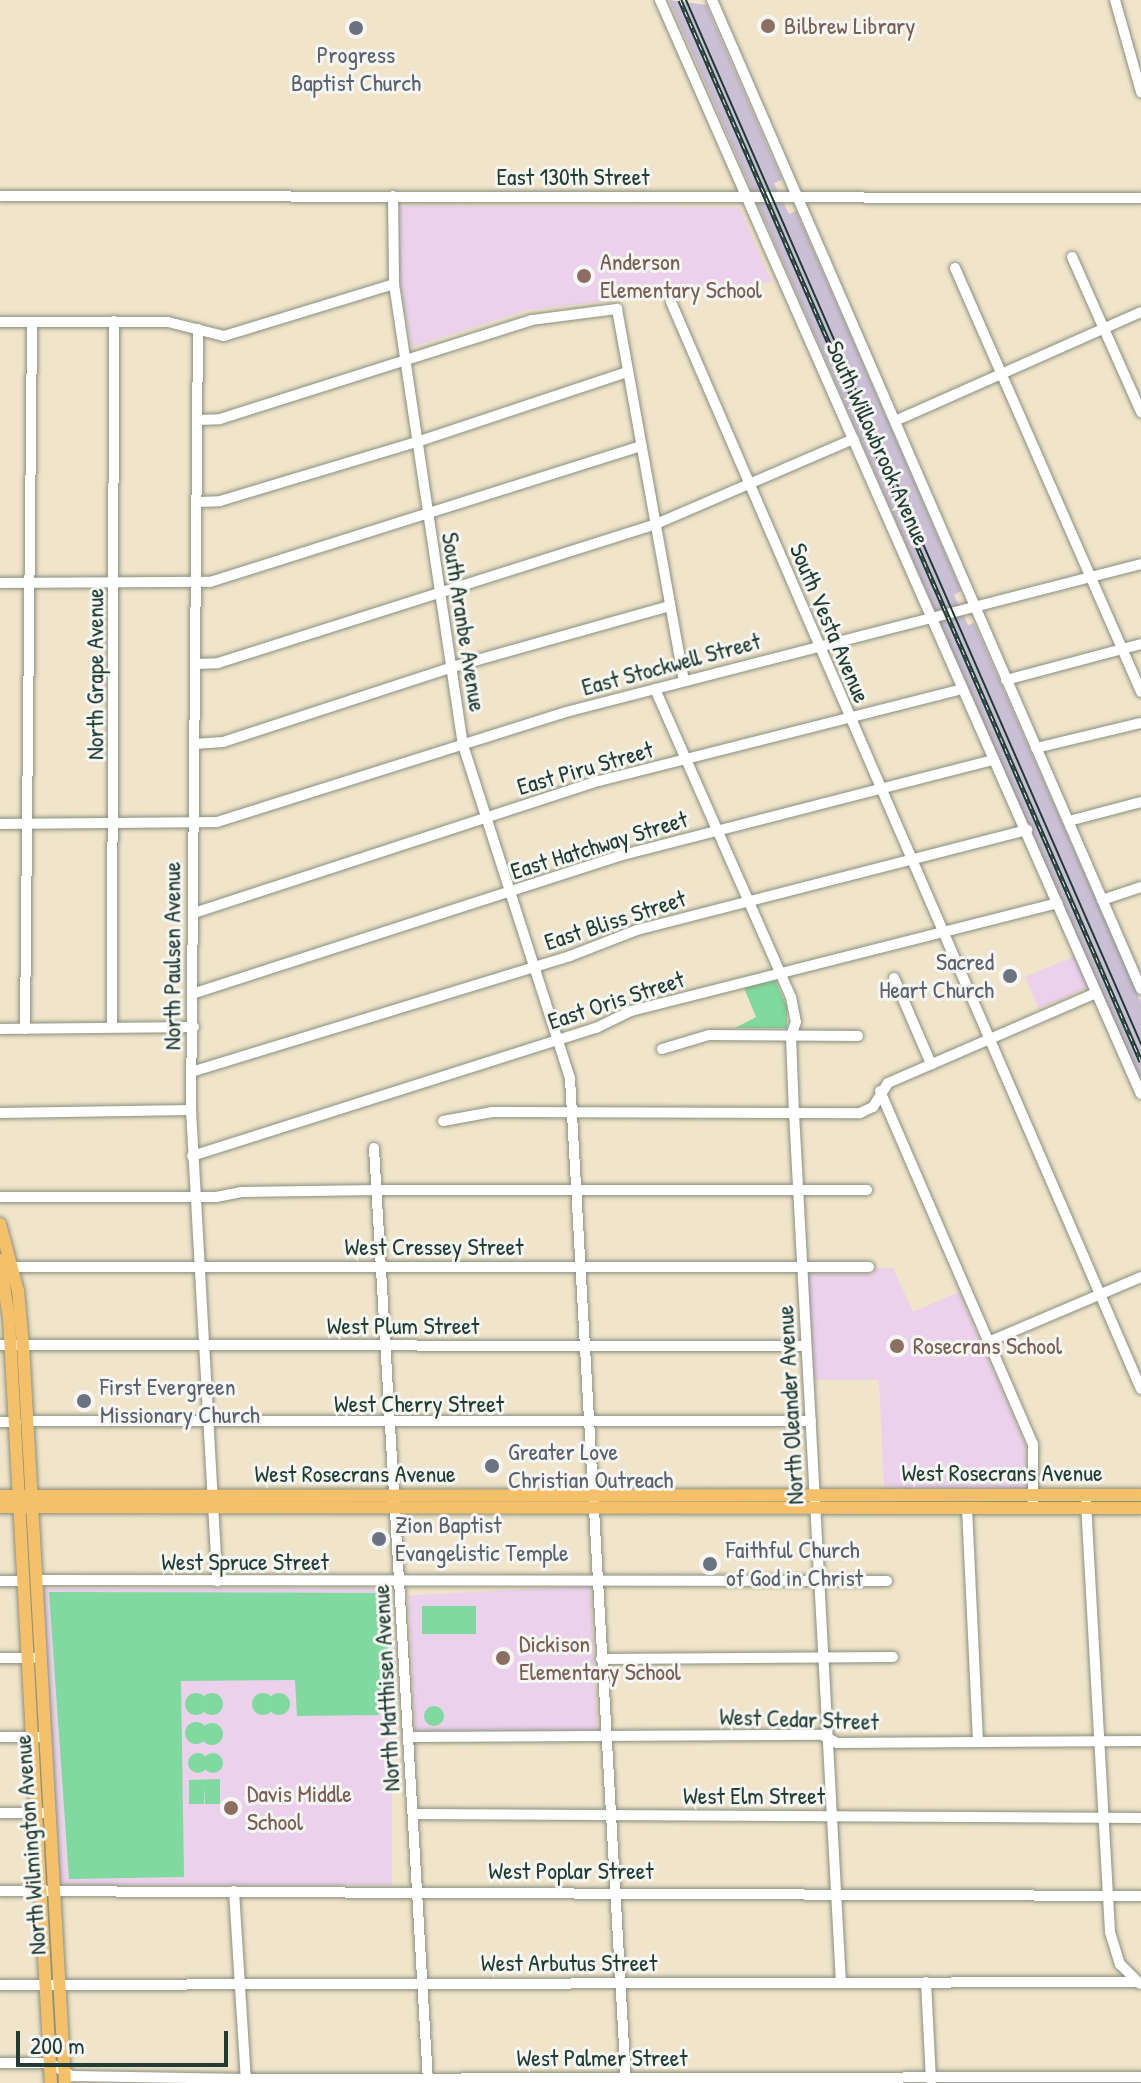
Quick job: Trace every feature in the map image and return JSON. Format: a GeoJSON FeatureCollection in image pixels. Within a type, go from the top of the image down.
{"type":"FeatureCollection","features":[{"type":"Feature","properties":{"kind":"main road","name":"North Wilmington Avenue"},"geometry":{"type":"LineString","coordinates":[[0,1224],[11,1345],[22,1422],[29,1581],[26,1658],[51,2083]]}},
{"type":"Feature","properties":{"kind":"main road","name":"West Rosecrans Avenue"},"geometry":{"type":"LineString","coordinates":[[1086,1502],[1141,1495]]}},
{"type":"Feature","properties":{"kind":"main road","name":"West Rosecrans Avenue"},"geometry":{"type":"LineString","coordinates":[[0,1496],[26,1502]]}},
{"type":"Feature","properties":{"kind":"main road","name":"West Rosecrans Avenue"},"geometry":{"type":"LineString","coordinates":[[0,1507],[26,1502],[1086,1502],[1141,1508]]}},
{"type":"Feature","properties":{"kind":"main road","name":"West Rosecrans Avenue"},"geometry":{"type":"LineString","coordinates":[[816,1502],[967,1508],[1034,1502]]}},
{"type":"Feature","properties":{"kind":"main road","name":"North Wilmington Avenue"},"geometry":{"type":"LineString","coordinates":[[29,1581],[40,1658],[65,2078]]}},
{"type":"Feature","properties":{"kind":"street","name":"South Willowbrook Avenue"},"geometry":{"type":"LineString","coordinates":[[660,0],[1141,1094]]}},
{"type":"Feature","properties":{"kind":"street","name":"South Willowbrook Avenue"},"geometry":{"type":"LineString","coordinates":[[712,0],[1102,900],[1138,974],[1141,989]]}},
{"type":"Feature","properties":{"kind":"street"},"geometry":{"type":"LineString","coordinates":[[1115,0],[1141,91]]}},
{"type":"Feature","properties":{"kind":"street","name":"East 130th Street"},"geometry":{"type":"LineString","coordinates":[[3,196],[1141,198]]}},
{"type":"Feature","properties":{"kind":"street","name":"South Aranbe Avenue"},"geometry":{"type":"LineString","coordinates":[[393,196],[394,284],[463,745],[570,1078],[601,1659]]}},
{"type":"Feature","properties":{"kind":"street"},"geometry":{"type":"LineString","coordinates":[[1072,257],[1141,412]]}},
{"type":"Feature","properties":{"kind":"street"},"geometry":{"type":"LineString","coordinates":[[955,268],[1141,692]]}},
{"type":"Feature","properties":{"kind":"street"},"geometry":{"type":"LineString","coordinates":[[0,322],[168,322],[224,336],[394,284]]}},
{"type":"Feature","properties":{"kind":"street","name":"South Vesta Avenue"},"geometry":{"type":"LineString","coordinates":[[671,302],[941,933],[1141,1389]]}},
{"type":"Feature","properties":{"kind":"street"},"geometry":{"type":"LineString","coordinates":[[197,420],[220,419],[532,320],[617,309],[684,681]]}},
{"type":"Feature","properties":{"kind":"street"},"geometry":{"type":"LineString","coordinates":[[895,421],[1141,312]]}},
{"type":"Feature","properties":{"kind":"street","name":"North Grape Avenue"},"geometry":{"type":"LineString","coordinates":[[112,1027],[114,321]]}},
{"type":"Feature","properties":{"kind":"street"},"geometry":{"type":"LineString","coordinates":[[25,1029],[30,824],[32,322]]}},
{"type":"Feature","properties":{"kind":"street","name":"North Paulsen Avenue"},"geometry":{"type":"LineString","coordinates":[[198,329],[193,822],[195,993],[191,1110],[217,1581]]}},
{"type":"Feature","properties":{"kind":"street"},"geometry":{"type":"LineString","coordinates":[[197,502],[220,501],[417,442],[628,372]]}},
{"type":"Feature","properties":{"kind":"street"},"geometry":{"type":"LineString","coordinates":[[195,664],[218,663],[656,524],[853,439]]}},
{"type":"Feature","properties":{"kind":"street"},"geometry":{"type":"LineString","coordinates":[[0,583],[220,580],[641,446]]}},
{"type":"Feature","properties":{"kind":"street","name":"East Stockwell Street"},"geometry":{"type":"LineString","coordinates":[[0,824],[217,822],[655,689],[1141,564]]}},
{"type":"Feature","properties":{"kind":"street"},"geometry":{"type":"LineString","coordinates":[[194,744],[223,742],[451,668],[670,606]]}},
{"type":"Feature","properties":{"kind":"street"},"geometry":{"type":"LineString","coordinates":[[1006,680],[1141,644]]}},
{"type":"Feature","properties":{"kind":"street","name":"North Oleander Avenue"},"geometry":{"type":"LineString","coordinates":[[655,689],[793,1008],[794,1113],[841,1983]]}},
{"type":"Feature","properties":{"kind":"street","name":"East Piru Street"},"geometry":{"type":"LineString","coordinates":[[194,913],[487,818],[685,760],[963,689]]}},
{"type":"Feature","properties":{"kind":"street"},"geometry":{"type":"LineString","coordinates":[[1036,748],[1141,723]]}},
{"type":"Feature","properties":{"kind":"street","name":"East Hatchway Street"},"geometry":{"type":"LineString","coordinates":[[195,993],[619,856],[994,760]]}},
{"type":"Feature","properties":{"kind":"street"},"geometry":{"type":"LineString","coordinates":[[1069,821],[1141,802]]}},
{"type":"Feature","properties":{"kind":"street","name":"East Bliss Street"},"geometry":{"type":"LineString","coordinates":[[191,1072],[534,967],[637,930],[1027,830]]}},
{"type":"Feature","properties":{"kind":"street"},"geometry":{"type":"LineString","coordinates":[[1102,900],[1141,887]]}},
{"type":"Feature","properties":{"kind":"street","name":"East Oris Street"},"geometry":{"type":"LineString","coordinates":[[192,1156],[559,1040],[631,1011],[1058,903]]}},
{"type":"Feature","properties":{"kind":"street"},"geometry":{"type":"LineString","coordinates":[[894,978],[931,1064]]}},
{"type":"Feature","properties":{"kind":"street"},"geometry":{"type":"LineString","coordinates":[[443,1121],[474,1113],[867,1111],[880,1091],[931,1064],[1096,993]]}},
{"type":"Feature","properties":{"kind":"street"},"geometry":{"type":"LineString","coordinates":[[0,1029],[194,1027]]}},
{"type":"Feature","properties":{"kind":"street"},"geometry":{"type":"LineString","coordinates":[[662,1049],[709,1035],[858,1036]]}},
{"type":"Feature","properties":{"kind":"street"},"geometry":{"type":"LineString","coordinates":[[880,1091],[1033,1444],[1034,1502]]}},
{"type":"Feature","properties":{"kind":"street"},"geometry":{"type":"LineString","coordinates":[[0,1113],[191,1110]]}},
{"type":"Feature","properties":{"kind":"street","name":"North Matthisen Avenue"},"geometry":{"type":"LineString","coordinates":[[374,1148],[428,2081]]}},
{"type":"Feature","properties":{"kind":"street"},"geometry":{"type":"LineString","coordinates":[[0,1197],[195,1196],[377,1190],[867,1190]]}},
{"type":"Feature","properties":{"kind":"street","name":"West Cressey Street"},"geometry":{"type":"LineString","coordinates":[[4,1265],[199,1269],[869,1267]]}},
{"type":"Feature","properties":{"kind":"street"},"geometry":{"type":"LineString","coordinates":[[988,1342],[1141,1277]]}},
{"type":"Feature","properties":{"kind":"street","name":"West Plum Street"},"geometry":{"type":"LineString","coordinates":[[11,1345],[806,1346]]}},
{"type":"Feature","properties":{"kind":"street","name":"West Cherry Street"},"geometry":{"type":"LineString","coordinates":[[0,1422],[390,1425],[811,1421]]}},
{"type":"Feature","properties":{"kind":"street"},"geometry":{"type":"LineString","coordinates":[[1086,1502],[1111,1944],[1120,1964],[1140,1983]]}},
{"type":"Feature","properties":{"kind":"street"},"geometry":{"type":"LineString","coordinates":[[967,1508],[978,1741]]}},
{"type":"Feature","properties":{"kind":"street","name":"West Spruce Street"},"geometry":{"type":"LineString","coordinates":[[0,1581],[887,1581]]}},
{"type":"Feature","properties":{"kind":"street"},"geometry":{"type":"LineString","coordinates":[[626,2081],[601,1659],[893,1657]]}},
{"type":"Feature","properties":{"kind":"street"},"geometry":{"type":"LineString","coordinates":[[0,1658],[40,1658]]}},
{"type":"Feature","properties":{"kind":"street"},"geometry":{"type":"LineString","coordinates":[[0,1737],[45,1737]]}},
{"type":"Feature","properties":{"kind":"street","name":"West Cedar Street"},"geometry":{"type":"LineString","coordinates":[[408,1737],[828,1738],[837,1743],[1141,1741]]}},
{"type":"Feature","properties":{"kind":"street"},"geometry":{"type":"LineString","coordinates":[[0,1813],[49,1813]]}},
{"type":"Feature","properties":{"kind":"street","name":"West Elm Street"},"geometry":{"type":"LineString","coordinates":[[413,1814],[833,1814],[842,1820],[1141,1818]]}},
{"type":"Feature","properties":{"kind":"street","name":"West Poplar Street"},"geometry":{"type":"LineString","coordinates":[[0,1891],[614,1891],[837,1893],[845,1897],[1141,1896]]}},
{"type":"Feature","properties":{"kind":"street"},"geometry":{"type":"LineString","coordinates":[[234,1891],[246,2081]]}},
{"type":"Feature","properties":{"kind":"street"},"geometry":{"type":"LineString","coordinates":[[926,1982],[931,2080]]}},
{"type":"Feature","properties":{"kind":"street","name":"West Arbutus Street"},"geometry":{"type":"LineString","coordinates":[[0,1985],[1140,1983]]}},
{"type":"Feature","properties":{"kind":"street"},"geometry":{"type":"LineString","coordinates":[[0,2063],[50,2063],[65,2078]]}},
{"type":"Feature","properties":{"kind":"street","name":"West Palmer Street"},"geometry":{"type":"LineString","coordinates":[[65,2078],[626,2081],[1141,2077]]}},
{"type":"Feature","properties":{"kind":"shaded area"},"geometry":{"type":"Polygon","coordinates":[[[669,0],[706,5],[782,180],[774,183],[789,214],[796,211],[961,591],[954,595],[968,625],[974,623],[1141,1002],[1141,1084],[669,0]]]}},
{"type":"Feature","properties":{"kind":"shaded area","name":"Anderson Elementary School"},"geometry":{"type":"Polygon","coordinates":[[[400,206],[739,207],[772,282],[528,310],[412,347],[398,270],[400,206]]]}},
{"type":"Feature","properties":{"kind":"shaded area"},"geometry":{"type":"Polygon","coordinates":[[[1075,956],[1088,987],[1039,1008],[1025,977],[1075,956]]]}},
{"type":"Feature","properties":{"kind":"shaded area","name":"Rosecrans School"},"geometry":{"type":"Polygon","coordinates":[[[874,1268],[893,1268],[913,1312],[959,1292],[1025,1444],[1026,1489],[884,1490],[879,1380],[813,1380],[808,1274],[873,1274],[874,1268]]]}},
{"type":"Feature","properties":{"kind":"shaded area","name":"Dickison Elementary School"},"geometry":{"type":"Polygon","coordinates":[[[590,1586],[598,1731],[416,1740],[408,1596],[590,1586]]]}},
{"type":"Feature","properties":{"kind":"shaded area","name":"Davis Middle School"},"geometry":{"type":"Polygon","coordinates":[[[44,1588],[392,1588],[392,1885],[44,1885],[44,1588]]]}},
{"type":"Feature","properties":{"kind":"green space"},"geometry":{"type":"Polygon","coordinates":[[[775,980],[787,1007],[787,1028],[735,1028],[756,1017],[744,988],[775,980]]]}},
{"type":"Feature","properties":{"kind":"green space"},"geometry":{"type":"Polygon","coordinates":[[[49,1592],[382,1593],[394,1703],[377,1703],[379,1715],[297,1716],[295,1680],[181,1681],[184,1877],[69,1879],[49,1592]]]}},
{"type":"Feature","properties":{"kind":"green space"},"geometry":{"type":"Polygon","coordinates":[[[422,1606],[476,1606],[476,1634],[422,1634],[422,1606]]]}},
{"type":"Feature","properties":{"kind":"green space"},"geometry":{"type":"Polygon","coordinates":[[[196,1693],[204,1696],[207,1704],[204,1712],[196,1715],[188,1712],[185,1704],[188,1696],[196,1693]]]}},
{"type":"Feature","properties":{"kind":"green space"},"geometry":{"type":"Polygon","coordinates":[[[212,1693],[220,1696],[223,1704],[220,1712],[212,1715],[204,1712],[201,1704],[204,1696],[212,1693]]]}},
{"type":"Feature","properties":{"kind":"green space"},"geometry":{"type":"Polygon","coordinates":[[[263,1693],[271,1696],[274,1704],[271,1712],[263,1715],[255,1712],[252,1704],[255,1696],[263,1693]]]}},
{"type":"Feature","properties":{"kind":"green space"},"geometry":{"type":"Polygon","coordinates":[[[279,1693],[287,1696],[290,1704],[287,1712],[279,1715],[271,1712],[268,1704],[271,1696],[279,1693]]]}},
{"type":"Feature","properties":{"kind":"green space"},"geometry":{"type":"Polygon","coordinates":[[[434,1706],[441,1709],[444,1716],[441,1723],[434,1726],[427,1723],[424,1716],[427,1709],[434,1706]]]}},
{"type":"Feature","properties":{"kind":"green space"},"geometry":{"type":"Polygon","coordinates":[[[196,1722],[204,1725],[207,1733],[204,1741],[196,1744],[188,1741],[185,1733],[188,1725],[196,1722]]]}},
{"type":"Feature","properties":{"kind":"green space"},"geometry":{"type":"Polygon","coordinates":[[[212,1723],[220,1726],[223,1734],[220,1742],[212,1745],[204,1742],[201,1734],[204,1726],[212,1723]]]}},
{"type":"Feature","properties":{"kind":"green space"},"geometry":{"type":"Polygon","coordinates":[[[198,1753],[205,1756],[208,1763],[205,1770],[198,1773],[191,1770],[188,1763],[191,1756],[198,1753]]]}},
{"type":"Feature","properties":{"kind":"green space"},"geometry":{"type":"Polygon","coordinates":[[[213,1753],[220,1756],[223,1763],[220,1770],[213,1773],[206,1770],[203,1763],[206,1756],[213,1753]]]}},
{"type":"Feature","properties":{"kind":"green space"},"geometry":{"type":"Polygon","coordinates":[[[220,1779],[220,1804],[205,1804],[204,1785],[204,1804],[189,1804],[189,1780],[220,1779]]]}},
{"type":"Feature","properties":{"kind":"tram line"},"geometry":{"type":"LineString","coordinates":[[686,0],[1141,1044]]}},
{"type":"Feature","properties":{"kind":"railway"},"geometry":{"type":"LineString","coordinates":[[680,0],[1141,1061]]}},
{"type":"Feature","properties":{"kind":"place","name":"Bilbrew Library"},"geometry":{"type":"Point","coordinates":[768,26]}},
{"type":"Feature","properties":{"kind":"place","name":"Progress Baptist Church"},"geometry":{"type":"Point","coordinates":[356,28]}},
{"type":"Feature","properties":{"kind":"place","name":"Anderson Elementary School"},"geometry":{"type":"Point","coordinates":[584,276]}},
{"type":"Feature","properties":{"kind":"place","name":"Sacred Heart Church"},"geometry":{"type":"Point","coordinates":[1010,976]}},
{"type":"Feature","properties":{"kind":"place","name":"Rosecrans School"},"geometry":{"type":"Point","coordinates":[897,1346]}},
{"type":"Feature","properties":{"kind":"place","name":"First Evergreen Missionary Church"},"geometry":{"type":"Point","coordinates":[84,1401]}},
{"type":"Feature","properties":{"kind":"place","name":"Greater Love Christian Outreach"},"geometry":{"type":"Point","coordinates":[492,1466]}},
{"type":"Feature","properties":{"kind":"place","name":"Zion Baptist Evangelistic Temple"},"geometry":{"type":"Point","coordinates":[379,1539]}},
{"type":"Feature","properties":{"kind":"place","name":"Faithful Church of God in Christ"},"geometry":{"type":"Point","coordinates":[710,1564]}},
{"type":"Feature","properties":{"kind":"place","name":"Dickison Elementary School"},"geometry":{"type":"Point","coordinates":[503,1658]}},
{"type":"Feature","properties":{"kind":"place","name":"Davis Middle School"},"geometry":{"type":"Point","coordinates":[231,1808]}}]}
